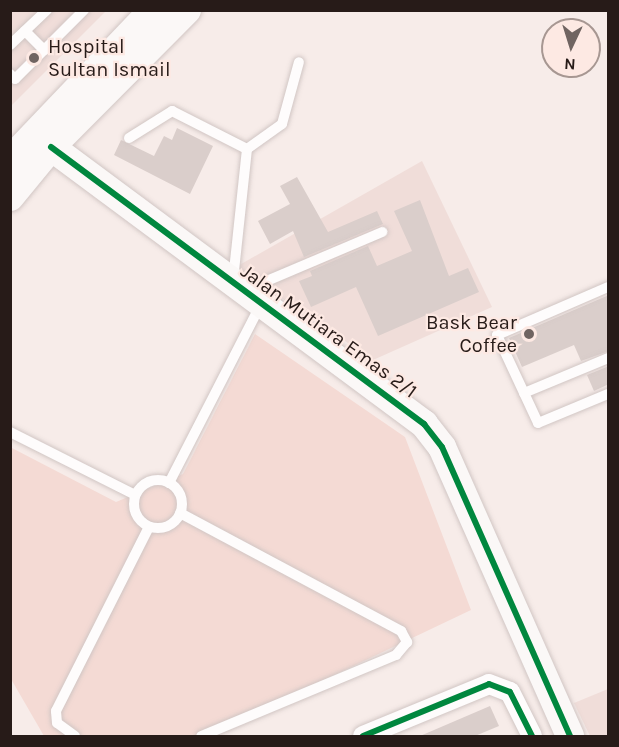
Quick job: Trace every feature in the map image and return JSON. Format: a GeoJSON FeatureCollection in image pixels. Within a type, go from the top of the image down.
{"type":"FeatureCollection","features":[{"type":"Feature","properties":{"kind":"street"},"geometry":{"type":"LineString","coordinates":[[10,160],[153,10]]}},
{"type":"Feature","properties":{"kind":"street"},"geometry":{"type":"LineString","coordinates":[[10,197],[51,147],[187,10]]}},
{"type":"Feature","properties":{"kind":"street","name":"Jalan Mutiara Emas 2/1"},"geometry":{"type":"LineString","coordinates":[[51,147],[401,402],[442,447],[570,736]]}},
{"type":"Feature","properties":{"kind":"street"},"geometry":{"type":"LineString","coordinates":[[363,736],[489,684],[510,692],[532,736]]}},
{"type":"Feature","properties":{"kind":"lane"},"geometry":{"type":"LineString","coordinates":[[10,45],[47,10]]}},
{"type":"Feature","properties":{"kind":"lane"},"geometry":{"type":"LineString","coordinates":[[10,74],[15,79],[84,10]]}},
{"type":"Feature","properties":{"kind":"lane"},"geometry":{"type":"LineString","coordinates":[[25,31],[44,50]]}},
{"type":"Feature","properties":{"kind":"lane"},"geometry":{"type":"LineString","coordinates":[[247,149],[282,124],[299,62]]}},
{"type":"Feature","properties":{"kind":"lane"},"geometry":{"type":"LineString","coordinates":[[129,138],[172,111],[247,149]]}},
{"type":"Feature","properties":{"kind":"lane"},"geometry":{"type":"LineString","coordinates":[[169,483],[247,292],[247,149]]}},
{"type":"Feature","properties":{"kind":"lane"},"geometry":{"type":"LineString","coordinates":[[247,292],[382,232]]}},
{"type":"Feature","properties":{"kind":"lane"},"geometry":{"type":"LineString","coordinates":[[609,287],[496,335],[538,423],[609,394]]}},
{"type":"Feature","properties":{"kind":"lane"},"geometry":{"type":"LineString","coordinates":[[524,393],[609,358]]}},
{"type":"Feature","properties":{"kind":"lane"},"geometry":{"type":"LineString","coordinates":[[10,432],[135,495]]}},
{"type":"Feature","properties":{"kind":"lane"},"geometry":{"type":"LineString","coordinates":[[150,481],[169,483],[181,496],[180,513],[167,526],[149,527],[135,514],[135,495],[150,481]]}},
{"type":"Feature","properties":{"kind":"lane"},"geometry":{"type":"LineString","coordinates":[[180,513],[401,631],[407,642],[396,655],[201,736]]}},
{"type":"Feature","properties":{"kind":"lane"},"geometry":{"type":"LineString","coordinates":[[75,736],[57,723],[56,711],[149,527]]}},
{"type":"Feature","properties":{"kind":"shaded area","name":"Hospital Sultan Ismail"},"geometry":{"type":"Polygon","coordinates":[[[11,11],[106,11],[11,106],[11,11]]]}},
{"type":"Feature","properties":{"kind":"shaded area"},"geometry":{"type":"Polygon","coordinates":[[[422,161],[492,307],[373,360],[236,267],[422,161]]]}},
{"type":"Feature","properties":{"kind":"shaded area"},"geometry":{"type":"Polygon","coordinates":[[[255,334],[405,437],[471,610],[206,736],[44,736],[11,679],[10,447],[116,502],[183,474],[255,334]]]}},
{"type":"Feature","properties":{"kind":"shaded area"},"geometry":{"type":"Polygon","coordinates":[[[608,689],[608,736],[590,736],[574,703],[608,689]]]}},
{"type":"Feature","properties":{"kind":"building"},"geometry":{"type":"Polygon","coordinates":[[[177,128],[213,146],[190,194],[114,155],[121,140],[154,156],[164,136],[172,140],[177,128]]]}},
{"type":"Feature","properties":{"kind":"building"},"geometry":{"type":"Polygon","coordinates":[[[297,177],[328,232],[377,211],[383,224],[304,257],[293,231],[270,244],[258,221],[290,204],[280,186],[297,177]]]}},
{"type":"Feature","properties":{"kind":"building"},"geometry":{"type":"Polygon","coordinates":[[[420,200],[449,276],[468,268],[479,292],[378,336],[356,287],[311,307],[299,281],[312,276],[310,271],[368,246],[377,266],[412,251],[394,211],[420,200]]]}},
{"type":"Feature","properties":{"kind":"building"},"geometry":{"type":"Polygon","coordinates":[[[609,295],[609,351],[581,361],[574,345],[522,367],[509,338],[609,295]]]}},
{"type":"Feature","properties":{"kind":"building"},"geometry":{"type":"Polygon","coordinates":[[[609,366],[609,384],[594,391],[587,375],[609,366]]]}},
{"type":"Feature","properties":{"kind":"building"},"geometry":{"type":"Polygon","coordinates":[[[490,706],[499,726],[475,736],[420,736],[490,706]]]}},
{"type":"Feature","properties":{"kind":"cycle path"},"geometry":{"type":"LineString","coordinates":[[51,147],[424,424],[442,447],[570,736]]}},
{"type":"Feature","properties":{"kind":"cycle path"},"geometry":{"type":"LineString","coordinates":[[363,736],[489,684],[510,692],[532,736]]}},
{"type":"Feature","properties":{"kind":"place","name":"Hospital Sultan Ismail"},"geometry":{"type":"Point","coordinates":[34,58]}},
{"type":"Feature","properties":{"kind":"place","name":"Bask Bear Coffee"},"geometry":{"type":"Point","coordinates":[529,334]}}]}
